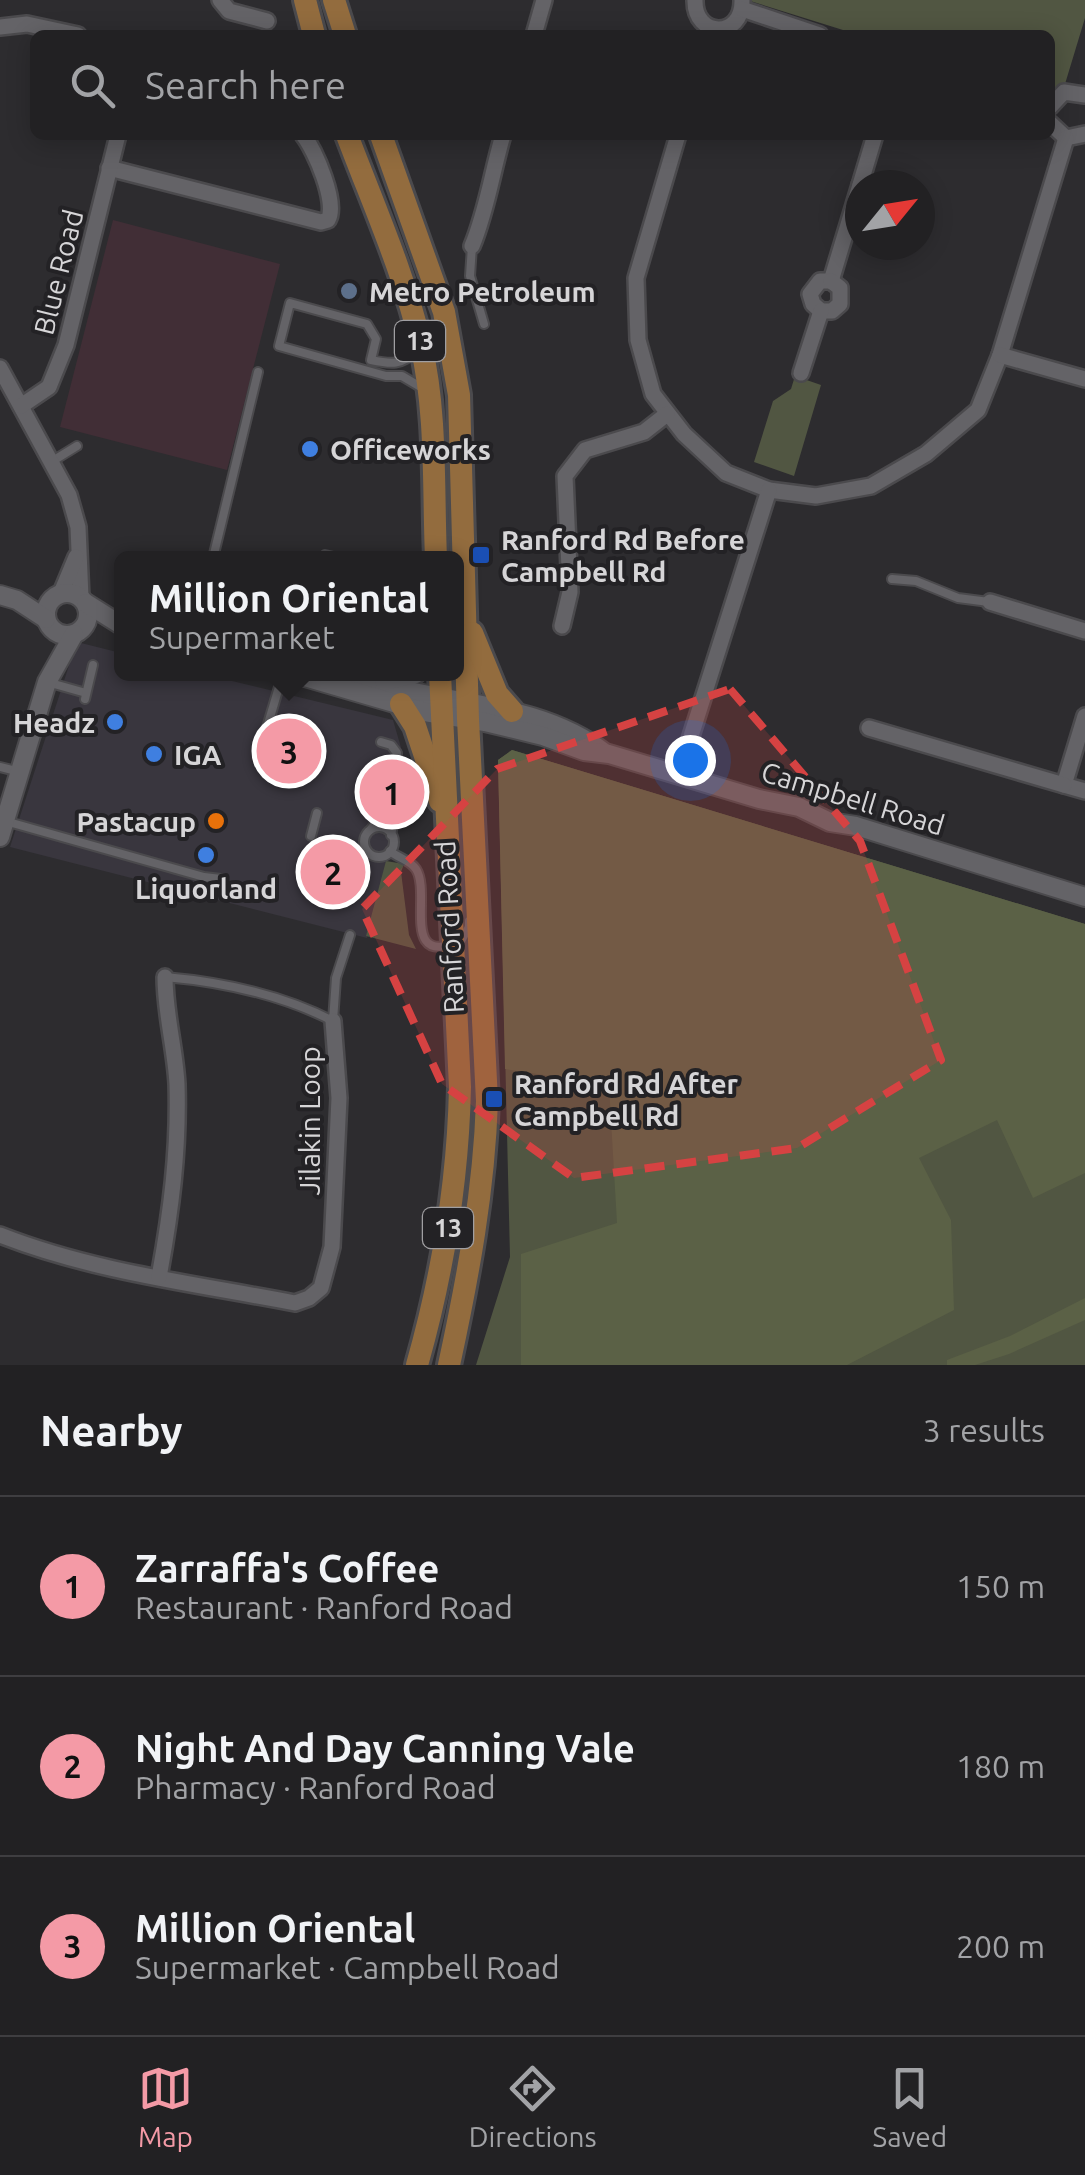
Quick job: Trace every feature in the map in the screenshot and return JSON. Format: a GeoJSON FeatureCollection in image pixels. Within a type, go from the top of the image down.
{"type":"FeatureCollection","features":[{"type":"Feature","properties":{"kind":"main road"},"geometry":{"type":"LineString","coordinates":[[305,0],[313,30]]}},
{"type":"Feature","properties":{"kind":"main road"},"geometry":{"type":"LineString","coordinates":[[334,0],[343,30]]}},
{"type":"Feature","properties":{"kind":"main road","name":"13"},"geometry":{"type":"LineString","coordinates":[[349,140],[421,345],[428,391],[436,551]]}},
{"type":"Feature","properties":{"kind":"main road","name":"Ranford Road"},"geometry":{"type":"LineString","coordinates":[[383,140],[444,312],[454,357],[461,434],[464,551]]}},
{"type":"Feature","properties":{"kind":"main road","name":"Ranford Road"},"geometry":{"type":"LineString","coordinates":[[448,1365],[472,1259],[487,1102],[467,710],[464,570]]}},
{"type":"Feature","properties":{"kind":"main road"},"geometry":{"type":"LineString","coordinates":[[465,616],[497,694],[512,711]]}},
{"type":"Feature","properties":{"kind":"main road","name":"Ranford Road"},"geometry":{"type":"LineString","coordinates":[[417,1365],[434,1306],[455,1192],[460,1087],[441,695]]}},
{"type":"Feature","properties":{"kind":"main road"},"geometry":{"type":"LineString","coordinates":[[401,704],[416,726],[448,828]]}},
{"type":"Feature","properties":{"kind":"street"},"geometry":{"type":"LineString","coordinates":[[220,0],[229,10],[268,21]]}},
{"type":"Feature","properties":{"kind":"street"},"geometry":{"type":"LineString","coordinates":[[535,30],[544,0]]}},
{"type":"Feature","properties":{"kind":"street"},"geometry":{"type":"LineString","coordinates":[[695,0],[698,18],[707,30]]}},
{"type":"Feature","properties":{"kind":"street"},"geometry":{"type":"LineString","coordinates":[[712,30],[736,22],[742,4],[807,30]]}},
{"type":"Feature","properties":{"kind":"street"},"geometry":{"type":"LineString","coordinates":[[0,26],[27,24],[55,30]]}},
{"type":"Feature","properties":{"kind":"street"},"geometry":{"type":"LineString","coordinates":[[1055,100],[1064,92],[1084,91]]}},
{"type":"Feature","properties":{"kind":"street"},"geometry":{"type":"LineString","coordinates":[[1055,128],[1066,138]]}},
{"type":"Feature","properties":{"kind":"street"},"geometry":{"type":"LineString","coordinates":[[1066,138],[1085,134]]}},
{"type":"Feature","properties":{"kind":"street"},"geometry":{"type":"LineString","coordinates":[[677,140],[636,278],[638,340],[654,394],[726,474],[769,490],[816,496],[870,486],[926,454],[978,410],[1000,355],[1066,138]]}},
{"type":"Feature","properties":{"kind":"street","name":"Blue Road"},"geometry":{"type":"LineString","coordinates":[[21,406],[49,387],[60,362],[117,140]]}},
{"type":"Feature","properties":{"kind":"street"},"geometry":{"type":"LineString","coordinates":[[110,168],[320,222],[328,220],[332,204],[307,140]]}},
{"type":"Feature","properties":{"kind":"street"},"geometry":{"type":"LineString","coordinates":[[472,246],[484,216],[488,184],[501,140]]}},
{"type":"Feature","properties":{"kind":"street"},"geometry":{"type":"LineString","coordinates":[[864,170],[874,140]]}},
{"type":"Feature","properties":{"kind":"street"},"geometry":{"type":"LineString","coordinates":[[801,373],[821,311],[812,304],[810,294],[820,281],[831,281],[845,235]]}},
{"type":"Feature","properties":{"kind":"street"},"geometry":{"type":"LineString","coordinates":[[1000,355],[1085,379]]}},
{"type":"Feature","properties":{"kind":"street"},"geometry":{"type":"LineString","coordinates":[[0,368],[69,495],[78,527],[88,617],[48,677]]}},
{"type":"Feature","properties":{"kind":"street"},"geometry":{"type":"LineString","coordinates":[[562,626],[570,592],[566,476],[585,450],[644,432],[668,414]]}},
{"type":"Feature","properties":{"kind":"street"},"geometry":{"type":"LineString","coordinates":[[679,774],[769,490]]}},
{"type":"Feature","properties":{"kind":"street"},"geometry":{"type":"LineString","coordinates":[[2,829],[48,677],[46,607],[58,594],[79,549]]}},
{"type":"Feature","properties":{"kind":"street"},"geometry":{"type":"LineString","coordinates":[[8,598],[58,594],[84,600],[114,621]]}},
{"type":"Feature","properties":{"kind":"street"},"geometry":{"type":"LineString","coordinates":[[8,598],[62,634],[114,627]]}},
{"type":"Feature","properties":{"kind":"street"},"geometry":{"type":"LineString","coordinates":[[990,602],[1085,631]]}},
{"type":"Feature","properties":{"kind":"street","name":"Campbell Road"},"geometry":{"type":"LineString","coordinates":[[319,681],[401,704],[441,695]]}},
{"type":"Feature","properties":{"kind":"street","name":"Campbell Road"},"geometry":{"type":"LineString","coordinates":[[375,681],[441,695],[467,710],[584,751],[605,753],[759,799],[800,807],[830,822],[856,826],[1085,897]]}},
{"type":"Feature","properties":{"kind":"street","name":"Campbell Road"},"geometry":{"type":"LineString","coordinates":[[378,682],[383,681]]}},
{"type":"Feature","properties":{"kind":"street","name":"Campbell Road"},"geometry":{"type":"LineString","coordinates":[[467,710],[512,711],[585,738],[605,753]]}},
{"type":"Feature","properties":{"kind":"street"},"geometry":{"type":"LineString","coordinates":[[1064,785],[1085,716]]}},
{"type":"Feature","properties":{"kind":"street"},"geometry":{"type":"LineString","coordinates":[[868,728],[1085,791]]}},
{"type":"Feature","properties":{"kind":"street","name":"Jilakin Loop"},"geometry":{"type":"LineString","coordinates":[[159,1277],[178,1142],[174,1047],[165,1009],[165,977]]}},
{"type":"Feature","properties":{"kind":"street","name":"Jilakin Loop"},"geometry":{"type":"LineString","coordinates":[[0,1236],[48,1254],[159,1277],[295,1303],[309,1298],[321,1288],[332,1247],[339,1098],[333,1021]]}},
{"type":"Feature","properties":{"kind":"lane"},"geometry":{"type":"LineString","coordinates":[[472,246],[470,276],[484,324]]}},
{"type":"Feature","properties":{"kind":"lane"},"geometry":{"type":"LineString","coordinates":[[421,345],[408,359],[398,363],[371,360],[376,339],[367,324],[290,304],[279,346],[386,376],[402,376],[428,391]]}},
{"type":"Feature","properties":{"kind":"lane"},"geometry":{"type":"LineString","coordinates":[[214,551],[258,372]]}},
{"type":"Feature","properties":{"kind":"lane"},"geometry":{"type":"LineString","coordinates":[[51,462],[77,446]]}},
{"type":"Feature","properties":{"kind":"lane"},"geometry":{"type":"LineString","coordinates":[[892,579],[916,581],[958,598],[990,602]]}},
{"type":"Feature","properties":{"kind":"lane"},"geometry":{"type":"LineString","coordinates":[[48,677],[86,696],[93,665]]}},
{"type":"Feature","properties":{"kind":"lane"},"geometry":{"type":"LineString","coordinates":[[262,744],[276,712],[282,681]]}},
{"type":"Feature","properties":{"kind":"lane"},"geometry":{"type":"LineString","coordinates":[[381,742],[397,754],[402,787],[390,852],[367,858],[364,844],[377,821],[391,768],[396,764]]}},
{"type":"Feature","properties":{"kind":"lane"},"geometry":{"type":"LineString","coordinates":[[0,767],[21,772]]}},
{"type":"Feature","properties":{"kind":"lane"},"geometry":{"type":"LineString","coordinates":[[311,836],[317,813]]}},
{"type":"Feature","properties":{"kind":"lane"},"geometry":{"type":"LineString","coordinates":[[371,829],[380,828],[391,835]]}},
{"type":"Feature","properties":{"kind":"lane"},"geometry":{"type":"LineString","coordinates":[[2,829],[222,878]]}},
{"type":"Feature","properties":{"kind":"lane"},"geometry":{"type":"LineString","coordinates":[[352,846],[364,844]]}},
{"type":"Feature","properties":{"kind":"lane"},"geometry":{"type":"LineString","coordinates":[[390,852],[415,868],[421,882],[419,931],[427,942],[461,941],[469,927],[468,896],[476,878]]}},
{"type":"Feature","properties":{"kind":"lane"},"geometry":{"type":"LineString","coordinates":[[333,1021],[336,978],[350,935]]}},
{"type":"Feature","properties":{"kind":"lane","name":"Jilakin Loop"},"geometry":{"type":"LineString","coordinates":[[165,977],[203,980],[300,1004],[333,1021]]}},
{"type":"Feature","properties":{"kind":"highlighted area"},"geometry":{"type":"Polygon","coordinates":[[[730,689],[860,841],[941,1060],[797,1148],[574,1178],[442,1084],[362,909],[497,769],[730,689]]]}},
{"type":"Feature","properties":{"kind":"shaded area"},"geometry":{"type":"Polygon","coordinates":[[[113,220],[280,264],[227,470],[60,427],[113,220]]]}},
{"type":"Feature","properties":{"kind":"shaded area"},"geometry":{"type":"Polygon","coordinates":[[[81,643],[114,651],[114,681],[232,681],[393,720],[409,775],[367,938],[10,847],[75,647],[81,643]]]}},
{"type":"Feature","properties":{"kind":"green space"},"geometry":{"type":"Polygon","coordinates":[[[747,0],[1085,0],[1085,18],[1065,84],[1055,91],[1055,30],[843,30],[747,0]]]}},
{"type":"Feature","properties":{"kind":"green space"},"geometry":{"type":"Polygon","coordinates":[[[795,376],[821,385],[794,476],[754,462],[773,401],[791,389],[795,376]]]}},
{"type":"Feature","properties":{"kind":"green space"},"geometry":{"type":"Polygon","coordinates":[[[512,750],[1085,924],[1085,1365],[476,1365],[510,1257],[498,760],[512,750]]]}},
{"type":"Feature","properties":{"kind":"green space"},"geometry":{"type":"Polygon","coordinates":[[[512,750],[1085,924],[1085,1173],[1033,1198],[997,1120],[919,1158],[951,1220],[954,1310],[847,1365],[521,1365],[521,1254],[617,1223],[609,1085],[505,1069],[498,760],[512,750]]]}},
{"type":"Feature","properties":{"kind":"green space"},"geometry":{"type":"Polygon","coordinates":[[[386,861],[404,864],[401,872],[409,935],[416,949],[366,936],[386,861]]]}},
{"type":"Feature","properties":{"kind":"green space"},"geometry":{"type":"Polygon","coordinates":[[[1085,1298],[1085,1320],[1009,1354],[975,1365],[947,1365],[947,1360],[1010,1336],[1085,1298]]]}},
{"type":"Feature","properties":{"kind":"place","name":"Metro Petroleum"},"geometry":{"type":"Point","coordinates":[349,291]}},
{"type":"Feature","properties":{"kind":"place","name":"Officeworks"},"geometry":{"type":"Point","coordinates":[310,449]}},
{"type":"Feature","properties":{"kind":"place","name":"Ranford Rd Before Campbell Rd"},"geometry":{"type":"Point","coordinates":[481,555]}},
{"type":"Feature","properties":{"kind":"place","name":"Headz"},"geometry":{"type":"Point","coordinates":[115,722]}},
{"type":"Feature","properties":{"kind":"place","name":"Million Oriental"},"geometry":{"type":"Point","coordinates":[289,751]}},
{"type":"Feature","properties":{"kind":"place","name":"IGA"},"geometry":{"type":"Point","coordinates":[154,754]}},
{"type":"Feature","properties":{"kind":"place","name":"Zarraffa's Coffee"},"geometry":{"type":"Point","coordinates":[392,792]}},
{"type":"Feature","properties":{"kind":"place","name":"Pastacup"},"geometry":{"type":"Point","coordinates":[216,821]}},
{"type":"Feature","properties":{"kind":"place","name":"Liquorland"},"geometry":{"type":"Point","coordinates":[206,855]}},
{"type":"Feature","properties":{"kind":"place","name":"Night And Day Canning Vale"},"geometry":{"type":"Point","coordinates":[333,872]}},
{"type":"Feature","properties":{"kind":"place","name":"Ranford Rd After Campbell Rd"},"geometry":{"type":"Point","coordinates":[494,1099]}}]}
